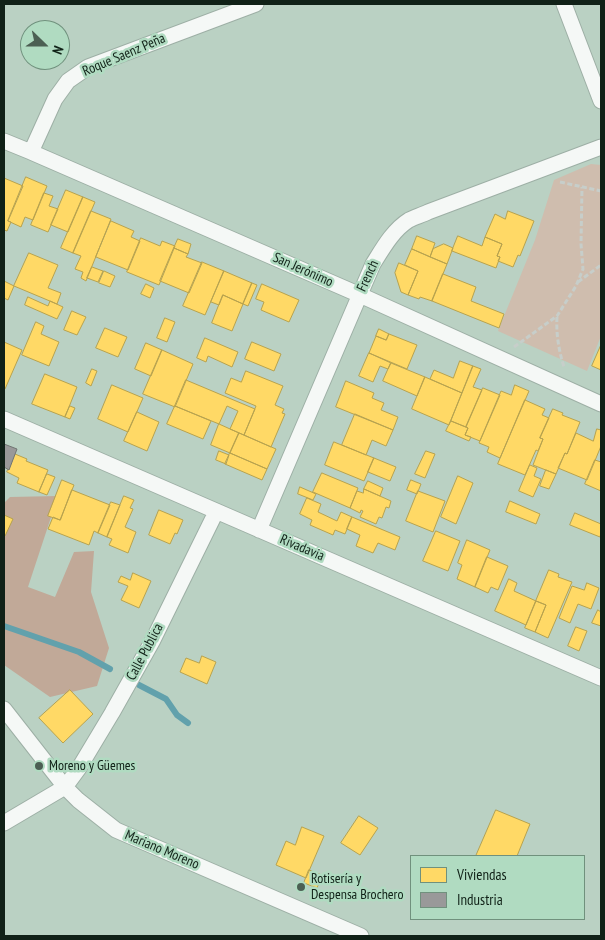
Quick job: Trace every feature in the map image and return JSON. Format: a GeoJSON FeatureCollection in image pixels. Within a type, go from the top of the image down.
{"type":"FeatureCollection","features":[{"type":"Feature","properties":{"kind":"street","name":"Roque Saenz Peña"},"geometry":{"type":"LineString","coordinates":[[31,152],[55,99],[68,81],[88,67],[256,4]]}},
{"type":"Feature","properties":{"kind":"street"},"geometry":{"type":"LineString","coordinates":[[564,4],[601,101]]}},
{"type":"Feature","properties":{"kind":"street","name":"San Jerónimo"},"geometry":{"type":"LineString","coordinates":[[4,141],[360,295],[601,404]]}},
{"type":"Feature","properties":{"kind":"street","name":"French"},"geometry":{"type":"LineString","coordinates":[[259,530],[373,264],[394,233],[408,221],[428,212],[601,147]]}},
{"type":"Feature","properties":{"kind":"street","name":"Rivadavia"},"geometry":{"type":"LineString","coordinates":[[4,419],[601,678]]}},
{"type":"Feature","properties":{"kind":"street","name":"Calle Publica"},"geometry":{"type":"LineString","coordinates":[[65,787],[79,768],[148,648],[216,512]]}},
{"type":"Feature","properties":{"kind":"street","name":"Mariano Moreno"},"geometry":{"type":"LineString","coordinates":[[4,709],[65,787],[78,800],[116,830],[361,936]]}},
{"type":"Feature","properties":{"kind":"street"},"geometry":{"type":"LineString","coordinates":[[4,823],[65,787]]}},
{"type":"Feature","properties":{"kind":"path"},"geometry":{"type":"LineString","coordinates":[[528,174],[601,191]]}},
{"type":"Feature","properties":{"kind":"path"},"geometry":{"type":"LineString","coordinates":[[500,358],[557,316],[577,283],[583,269],[581,244],[582,187]]}},
{"type":"Feature","properties":{"kind":"path"},"geometry":{"type":"LineString","coordinates":[[577,283],[601,265]]}},
{"type":"Feature","properties":{"kind":"path"},"geometry":{"type":"LineString","coordinates":[[557,316],[556,330],[559,350],[570,390]]}},
{"type":"Feature","properties":{"kind":"shaded area"},"geometry":{"type":"Polygon","coordinates":[[[591,164],[601,165],[601,336],[587,371],[498,331],[535,240],[554,180],[591,164]]]}},
{"type":"Feature","properties":{"kind":"shaded area"},"geometry":{"type":"Polygon","coordinates":[[[58,496],[28,587],[55,597],[74,552],[94,551],[91,592],[109,648],[97,686],[50,697],[4,665],[4,503],[10,497],[58,496]]]}},
{"type":"Feature","properties":{"kind":"building: Viviendas"},"geometry":{"type":"Polygon","coordinates":[[[26,177],[47,186],[33,220],[25,217],[21,227],[8,221],[26,177]]]}},
{"type":"Feature","properties":{"kind":"building: Viviendas"},"geometry":{"type":"Polygon","coordinates":[[[4,178],[23,186],[8,221],[11,222],[7,231],[4,230],[4,178]]]}},
{"type":"Feature","properties":{"kind":"building: Viviendas"},"geometry":{"type":"Polygon","coordinates":[[[66,190],[83,197],[68,232],[51,225],[66,190]]]}},
{"type":"Feature","properties":{"kind":"building: Viviendas"},"geometry":{"type":"Polygon","coordinates":[[[44,193],[53,196],[49,206],[58,209],[48,232],[31,225],[44,193]]]}},
{"type":"Feature","properties":{"kind":"building: Viviendas"},"geometry":{"type":"Polygon","coordinates":[[[83,197],[95,202],[73,253],[61,248],[83,197]]]}},
{"type":"Feature","properties":{"kind":"building: Viviendas"},"geometry":{"type":"Polygon","coordinates":[[[91,211],[111,219],[86,281],[81,278],[83,272],[75,269],[81,256],[73,253],[91,211]]]}},
{"type":"Feature","properties":{"kind":"building: Viviendas"},"geometry":{"type":"Polygon","coordinates":[[[508,211],[534,221],[520,256],[518,255],[513,267],[498,261],[500,257],[497,256],[502,244],[485,237],[495,214],[505,219],[508,211]]]}},
{"type":"Feature","properties":{"kind":"building: Viviendas"},"geometry":{"type":"Polygon","coordinates":[[[111,221],[134,231],[131,237],[140,241],[128,270],[96,257],[111,221]]]}},
{"type":"Feature","properties":{"kind":"building: Viviendas"},"geometry":{"type":"Polygon","coordinates":[[[417,236],[435,243],[430,257],[412,249],[417,236]]]}},
{"type":"Feature","properties":{"kind":"building: Viviendas"},"geometry":{"type":"Polygon","coordinates":[[[458,236],[482,246],[485,237],[502,244],[497,256],[500,257],[496,268],[452,251],[458,236]]]}},
{"type":"Feature","properties":{"kind":"building: Viviendas"},"geometry":{"type":"Polygon","coordinates":[[[141,238],[160,246],[162,241],[175,246],[159,285],[127,272],[141,238]]]}},
{"type":"Feature","properties":{"kind":"building: Viviendas"},"geometry":{"type":"Polygon","coordinates":[[[178,239],[191,244],[188,254],[174,248],[178,239]]]}},
{"type":"Feature","properties":{"kind":"building: Viviendas"},"geometry":{"type":"Polygon","coordinates":[[[444,244],[453,248],[447,264],[430,257],[433,249],[444,244]]]}},
{"type":"Feature","properties":{"kind":"building: Viviendas"},"geometry":{"type":"Polygon","coordinates":[[[174,248],[188,254],[186,257],[202,263],[189,293],[160,281],[174,248]]]}},
{"type":"Feature","properties":{"kind":"building: Viviendas"},"geometry":{"type":"Polygon","coordinates":[[[412,249],[447,264],[432,301],[408,295],[418,271],[405,265],[412,249]]]}},
{"type":"Feature","properties":{"kind":"building: Viviendas"},"geometry":{"type":"Polygon","coordinates":[[[29,253],[58,265],[48,288],[61,293],[57,304],[14,286],[29,253]]]}},
{"type":"Feature","properties":{"kind":"building: Viviendas"},"geometry":{"type":"Polygon","coordinates":[[[202,262],[224,271],[205,315],[183,306],[202,262]]]}},
{"type":"Feature","properties":{"kind":"building: Viviendas"},"geometry":{"type":"Polygon","coordinates":[[[399,263],[418,271],[408,295],[401,292],[395,273],[399,263]]]}},
{"type":"Feature","properties":{"kind":"building: Viviendas"},"geometry":{"type":"Polygon","coordinates":[[[92,267],[103,271],[98,282],[87,278],[92,267]]]}},
{"type":"Feature","properties":{"kind":"building: Viviendas"},"geometry":{"type":"Polygon","coordinates":[[[104,271],[115,276],[110,287],[99,283],[104,271]]]}},
{"type":"Feature","properties":{"kind":"building: Viviendas"},"geometry":{"type":"Polygon","coordinates":[[[224,271],[252,283],[243,304],[223,295],[219,305],[211,302],[224,271]]]}},
{"type":"Feature","properties":{"kind":"building: Viviendas"},"geometry":{"type":"Polygon","coordinates":[[[443,274],[476,287],[471,301],[504,314],[499,328],[432,301],[443,274]]]}},
{"type":"Feature","properties":{"kind":"building: Viviendas"},"geometry":{"type":"Polygon","coordinates":[[[4,281],[14,286],[8,300],[4,298],[4,281]]]}},
{"type":"Feature","properties":{"kind":"building: Viviendas"},"geometry":{"type":"Polygon","coordinates":[[[252,283],[257,285],[248,306],[243,304],[252,283]]]}},
{"type":"Feature","properties":{"kind":"building: Viviendas"},"geometry":{"type":"Polygon","coordinates":[[[146,284],[154,288],[150,298],[141,294],[146,284]]]}},
{"type":"Feature","properties":{"kind":"building: Viviendas"},"geometry":{"type":"Polygon","coordinates":[[[262,284],[299,300],[289,322],[261,310],[264,302],[256,299],[262,284]]]}},
{"type":"Feature","properties":{"kind":"building: Viviendas"},"geometry":{"type":"Polygon","coordinates":[[[223,295],[243,304],[232,331],[212,323],[223,295]]]}},
{"type":"Feature","properties":{"kind":"building: Viviendas"},"geometry":{"type":"Polygon","coordinates":[[[28,297],[48,306],[50,301],[63,307],[57,319],[25,305],[28,297]]]}},
{"type":"Feature","properties":{"kind":"building: Viviendas"},"geometry":{"type":"Polygon","coordinates":[[[72,311],[86,317],[77,335],[64,330],[72,311]]]}},
{"type":"Feature","properties":{"kind":"building: Viviendas"},"geometry":{"type":"Polygon","coordinates":[[[165,318],[175,322],[167,342],[157,338],[165,318]]]}},
{"type":"Feature","properties":{"kind":"building: Viviendas"},"geometry":{"type":"Polygon","coordinates":[[[36,322],[44,326],[41,334],[59,342],[49,366],[22,355],[36,322]]]}},
{"type":"Feature","properties":{"kind":"building: Viviendas"},"geometry":{"type":"Polygon","coordinates":[[[105,328],[127,337],[118,357],[96,348],[105,328]]]}},
{"type":"Feature","properties":{"kind":"building: Viviendas"},"geometry":{"type":"Polygon","coordinates":[[[379,329],[389,334],[386,340],[376,336],[379,329]]]}},
{"type":"Feature","properties":{"kind":"building: Viviendas"},"geometry":{"type":"Polygon","coordinates":[[[389,334],[417,345],[407,369],[369,353],[376,336],[386,340],[389,334]]]}},
{"type":"Feature","properties":{"kind":"building: Viviendas"},"geometry":{"type":"Polygon","coordinates":[[[205,338],[238,352],[232,367],[208,356],[206,362],[197,358],[205,338]]]}},
{"type":"Feature","properties":{"kind":"building: Viviendas"},"geometry":{"type":"Polygon","coordinates":[[[4,342],[22,350],[5,389],[4,389],[4,342]]]}},
{"type":"Feature","properties":{"kind":"building: Viviendas"},"geometry":{"type":"Polygon","coordinates":[[[252,342],[281,354],[274,371],[245,359],[252,342]]]}},
{"type":"Feature","properties":{"kind":"building: Viviendas"},"geometry":{"type":"Polygon","coordinates":[[[146,343],[162,350],[151,376],[135,369],[146,343]]]}},
{"type":"Feature","properties":{"kind":"building: Viviendas"},"geometry":{"type":"Polygon","coordinates":[[[601,345],[601,370],[592,366],[601,345]]]}},
{"type":"Feature","properties":{"kind":"building: Viviendas"},"geometry":{"type":"Polygon","coordinates":[[[162,350],[193,364],[175,407],[143,394],[162,350]]]}},
{"type":"Feature","properties":{"kind":"building: Viviendas"},"geometry":{"type":"Polygon","coordinates":[[[369,353],[391,363],[388,369],[380,366],[373,382],[359,376],[369,353]]]}},
{"type":"Feature","properties":{"kind":"building: Viviendas"},"geometry":{"type":"Polygon","coordinates":[[[460,361],[473,366],[462,393],[430,379],[434,370],[453,378],[460,361]]]}},
{"type":"Feature","properties":{"kind":"building: Viviendas"},"geometry":{"type":"Polygon","coordinates":[[[391,363],[425,377],[417,396],[383,381],[391,363]]]}},
{"type":"Feature","properties":{"kind":"building: Viviendas"},"geometry":{"type":"Polygon","coordinates":[[[473,366],[481,369],[473,387],[482,390],[466,427],[451,421],[473,366]]]}},
{"type":"Feature","properties":{"kind":"building: Viviendas"},"geometry":{"type":"Polygon","coordinates":[[[92,369],[97,371],[91,386],[86,383],[92,369]]]}},
{"type":"Feature","properties":{"kind":"building: Viviendas"},"geometry":{"type":"Polygon","coordinates":[[[246,371],[283,386],[275,405],[284,409],[282,413],[285,414],[271,447],[244,435],[256,406],[225,393],[231,378],[241,382],[246,371]]]}},
{"type":"Feature","properties":{"kind":"building: Viviendas"},"geometry":{"type":"Polygon","coordinates":[[[45,374],[77,387],[65,417],[32,404],[45,374]]]}},
{"type":"Feature","properties":{"kind":"building: Viviendas"},"geometry":{"type":"Polygon","coordinates":[[[425,377],[462,393],[449,425],[412,409],[425,377]]]}},
{"type":"Feature","properties":{"kind":"building: Viviendas"},"geometry":{"type":"Polygon","coordinates":[[[186,380],[255,409],[244,435],[230,429],[238,411],[227,406],[219,424],[175,406],[186,380]]]}},
{"type":"Feature","properties":{"kind":"building: Viviendas"},"geometry":{"type":"Polygon","coordinates":[[[346,381],[374,393],[372,398],[384,403],[381,410],[398,417],[393,430],[336,407],[346,381]]]}},
{"type":"Feature","properties":{"kind":"building: Viviendas"},"geometry":{"type":"Polygon","coordinates":[[[112,385],[143,398],[128,432],[98,419],[112,385]]]}},
{"type":"Feature","properties":{"kind":"building: Viviendas"},"geometry":{"type":"Polygon","coordinates":[[[515,385],[529,391],[500,458],[487,452],[489,447],[479,443],[501,391],[511,395],[515,385]]]}},
{"type":"Feature","properties":{"kind":"building: Viviendas"},"geometry":{"type":"Polygon","coordinates":[[[483,388],[500,395],[480,441],[465,435],[468,428],[466,427],[483,388]]]}},
{"type":"Feature","properties":{"kind":"building: Viviendas"},"geometry":{"type":"Polygon","coordinates":[[[525,400],[545,409],[542,415],[549,418],[540,438],[543,439],[538,451],[536,450],[525,475],[498,464],[525,400]]]}},
{"type":"Feature","properties":{"kind":"building: Viviendas"},"geometry":{"type":"Polygon","coordinates":[[[70,406],[75,408],[70,419],[65,417],[70,406]]]}},
{"type":"Feature","properties":{"kind":"building: Viviendas"},"geometry":{"type":"Polygon","coordinates":[[[175,406],[211,421],[203,439],[167,424],[175,406]]]}},
{"type":"Feature","properties":{"kind":"building: Viviendas"},"geometry":{"type":"Polygon","coordinates":[[[553,409],[563,413],[562,415],[580,422],[567,454],[565,453],[556,474],[533,465],[543,439],[540,438],[553,409]]]}},
{"type":"Feature","properties":{"kind":"building: Viviendas"},"geometry":{"type":"Polygon","coordinates":[[[137,412],[159,422],[147,451],[124,441],[137,412]]]}},
{"type":"Feature","properties":{"kind":"building: Viviendas"},"geometry":{"type":"Polygon","coordinates":[[[355,414],[393,430],[386,446],[372,440],[366,455],[342,445],[355,414]]]}},
{"type":"Feature","properties":{"kind":"building: Viviendas"},"geometry":{"type":"Polygon","coordinates":[[[451,421],[468,428],[465,435],[471,437],[469,441],[446,431],[451,421]]]}},
{"type":"Feature","properties":{"kind":"building: Viviendas"},"geometry":{"type":"Polygon","coordinates":[[[219,424],[239,433],[230,453],[211,445],[219,424]]]}},
{"type":"Feature","properties":{"kind":"building: Viviendas"},"geometry":{"type":"Polygon","coordinates":[[[597,429],[601,430],[601,446],[587,480],[558,468],[565,453],[567,454],[576,433],[593,441],[597,429]]]}},
{"type":"Feature","properties":{"kind":"building: Viviendas"},"geometry":{"type":"Polygon","coordinates":[[[239,433],[276,449],[267,469],[230,453],[239,433]]]}},
{"type":"Feature","properties":{"kind":"building: Viviendas"},"geometry":{"type":"Polygon","coordinates":[[[334,442],[374,458],[364,481],[325,465],[334,442]]]}},
{"type":"Feature","properties":{"kind":"building: Viviendas"},"geometry":{"type":"Polygon","coordinates":[[[219,451],[229,455],[226,464],[216,460],[219,451]]]}},
{"type":"Feature","properties":{"kind":"building: Viviendas"},"geometry":{"type":"Polygon","coordinates":[[[426,451],[435,454],[425,478],[415,474],[426,451]]]}},
{"type":"Feature","properties":{"kind":"building: Viviendas"},"geometry":{"type":"Polygon","coordinates":[[[230,453],[267,469],[262,480],[225,464],[230,453]]]}},
{"type":"Feature","properties":{"kind":"building: Viviendas"},"geometry":{"type":"Polygon","coordinates":[[[15,454],[48,470],[39,492],[17,483],[19,478],[7,472],[15,454]]]}},
{"type":"Feature","properties":{"kind":"building: Viviendas"},"geometry":{"type":"Polygon","coordinates":[[[374,458],[396,467],[390,481],[368,472],[374,458]]]}},
{"type":"Feature","properties":{"kind":"building: Viviendas"},"geometry":{"type":"Polygon","coordinates":[[[595,460],[601,462],[601,491],[585,484],[595,460]]]}},
{"type":"Feature","properties":{"kind":"building: Viviendas"},"geometry":{"type":"Polygon","coordinates":[[[530,465],[537,468],[534,476],[541,479],[533,497],[519,491],[530,465]]]}},
{"type":"Feature","properties":{"kind":"building: Viviendas"},"geometry":{"type":"Polygon","coordinates":[[[546,470],[556,474],[549,489],[540,486],[546,470]]]}},
{"type":"Feature","properties":{"kind":"building: Viviendas"},"geometry":{"type":"Polygon","coordinates":[[[322,473],[358,488],[350,508],[313,492],[322,473]]]}},
{"type":"Feature","properties":{"kind":"building: Viviendas"},"geometry":{"type":"Polygon","coordinates":[[[47,474],[55,477],[47,495],[39,492],[47,474]]]}},
{"type":"Feature","properties":{"kind":"building: Viviendas"},"geometry":{"type":"Polygon","coordinates":[[[458,476],[473,483],[456,524],[441,517],[458,476]]]}},
{"type":"Feature","properties":{"kind":"building: Viviendas"},"geometry":{"type":"Polygon","coordinates":[[[62,480],[74,485],[60,520],[48,516],[62,480]]]}},
{"type":"Feature","properties":{"kind":"building: Viviendas"},"geometry":{"type":"Polygon","coordinates":[[[411,480],[421,484],[417,494],[407,490],[411,480]]]}},
{"type":"Feature","properties":{"kind":"building: Viviendas"},"geometry":{"type":"Polygon","coordinates":[[[368,481],[383,488],[380,496],[364,489],[368,481]]]}},
{"type":"Feature","properties":{"kind":"building: Viviendas"},"geometry":{"type":"Polygon","coordinates":[[[300,487],[316,494],[313,500],[298,494],[300,487]]]}},
{"type":"Feature","properties":{"kind":"building: Viviendas"},"geometry":{"type":"Polygon","coordinates":[[[364,489],[391,501],[389,508],[386,507],[382,518],[379,517],[376,524],[360,517],[363,511],[361,510],[360,513],[350,508],[357,491],[363,493],[364,489]]]}},
{"type":"Feature","properties":{"kind":"building: Viviendas"},"geometry":{"type":"Polygon","coordinates":[[[72,490],[110,505],[98,533],[94,531],[89,545],[48,529],[53,517],[60,520],[72,490]]]}},
{"type":"Feature","properties":{"kind":"building: Viviendas"},"geometry":{"type":"Polygon","coordinates":[[[418,491],[445,501],[433,532],[406,521],[418,491]]]}},
{"type":"Feature","properties":{"kind":"building: Viviendas"},"geometry":{"type":"Polygon","coordinates":[[[124,496],[134,500],[130,508],[133,509],[125,527],[136,532],[128,553],[109,545],[112,539],[107,537],[124,496]]]}},
{"type":"Feature","properties":{"kind":"building: Viviendas"},"geometry":{"type":"Polygon","coordinates":[[[307,498],[321,504],[318,512],[337,521],[341,512],[352,517],[345,534],[335,530],[333,535],[310,525],[312,520],[300,514],[307,498]]]}},
{"type":"Feature","properties":{"kind":"building: Viviendas"},"geometry":{"type":"Polygon","coordinates":[[[510,501],[540,514],[536,524],[506,512],[510,501]]]}},
{"type":"Feature","properties":{"kind":"building: Viviendas"},"geometry":{"type":"Polygon","coordinates":[[[111,502],[120,505],[107,537],[98,533],[111,502]]]}},
{"type":"Feature","properties":{"kind":"building: Viviendas"},"geometry":{"type":"Polygon","coordinates":[[[159,510],[183,520],[170,544],[149,535],[159,510]]]}},
{"type":"Feature","properties":{"kind":"building: Viviendas"},"geometry":{"type":"Polygon","coordinates":[[[575,513],[601,524],[600,537],[570,525],[575,513]]]}},
{"type":"Feature","properties":{"kind":"building: Viviendas"},"geometry":{"type":"Polygon","coordinates":[[[4,515],[13,519],[5,536],[4,535],[4,515]]]}},
{"type":"Feature","properties":{"kind":"building: Viviendas"},"geometry":{"type":"Polygon","coordinates":[[[352,517],[400,537],[395,550],[378,543],[373,553],[356,546],[360,535],[347,529],[352,517]]]}},
{"type":"Feature","properties":{"kind":"building: Viviendas"},"geometry":{"type":"Polygon","coordinates":[[[436,531],[460,541],[448,571],[423,561],[436,531]]]}},
{"type":"Feature","properties":{"kind":"building: Viviendas"},"geometry":{"type":"Polygon","coordinates":[[[467,540],[490,550],[475,587],[457,579],[462,565],[458,563],[467,540]]]}},
{"type":"Feature","properties":{"kind":"building: Viviendas"},"geometry":{"type":"Polygon","coordinates":[[[487,557],[508,566],[498,590],[491,587],[488,593],[475,587],[487,557]]]}},
{"type":"Feature","properties":{"kind":"building: Viviendas"},"geometry":{"type":"Polygon","coordinates":[[[549,570],[559,574],[558,577],[572,582],[548,638],[535,632],[546,605],[536,601],[549,570]]]}},
{"type":"Feature","properties":{"kind":"building: Viviendas"},"geometry":{"type":"Polygon","coordinates":[[[133,573],[151,581],[139,608],[121,600],[128,586],[118,582],[121,576],[130,580],[133,573]]]}},
{"type":"Feature","properties":{"kind":"building: Viviendas"},"geometry":{"type":"Polygon","coordinates":[[[509,579],[517,583],[514,591],[536,601],[526,625],[495,611],[509,579]]]}},
{"type":"Feature","properties":{"kind":"building: Viviendas"},"geometry":{"type":"Polygon","coordinates":[[[587,583],[599,588],[591,609],[578,604],[570,623],[559,618],[572,586],[584,590],[587,583]]]}},
{"type":"Feature","properties":{"kind":"building: Viviendas"},"geometry":{"type":"Polygon","coordinates":[[[536,601],[546,605],[535,632],[525,628],[536,601]]]}},
{"type":"Feature","properties":{"kind":"building: Viviendas"},"geometry":{"type":"Polygon","coordinates":[[[598,610],[601,612],[601,626],[592,623],[598,610]]]}},
{"type":"Feature","properties":{"kind":"building: Viviendas"},"geometry":{"type":"Polygon","coordinates":[[[576,627],[587,631],[579,651],[568,646],[576,627]]]}},
{"type":"Feature","properties":{"kind":"building: Viviendas"},"geometry":{"type":"Polygon","coordinates":[[[202,656],[216,662],[207,684],[180,672],[186,658],[199,663],[202,656]]]}},
{"type":"Feature","properties":{"kind":"building: Viviendas"},"geometry":{"type":"Polygon","coordinates":[[[70,690],[93,714],[63,743],[39,718],[70,690]]]}},
{"type":"Feature","properties":{"kind":"building: Viviendas"},"geometry":{"type":"Polygon","coordinates":[[[496,810],[530,824],[517,855],[476,855],[496,810]]]}},
{"type":"Feature","properties":{"kind":"building: Viviendas"},"geometry":{"type":"Polygon","coordinates":[[[359,816],[378,828],[360,855],[341,843],[359,816]]]}},
{"type":"Feature","properties":{"kind":"building: Viviendas"},"geometry":{"type":"Polygon","coordinates":[[[302,827],[324,836],[306,878],[276,865],[286,841],[295,845],[302,827]]]}},
{"type":"Feature","properties":{"kind":"building: Viviendas"},"geometry":{"type":"Polygon","coordinates":[[[309,870],[322,875],[317,888],[304,883],[309,870]]]}},
{"type":"Feature","properties":{"kind":"building: Industria"},"geometry":{"type":"Polygon","coordinates":[[[4,444],[17,449],[9,470],[4,467],[4,444]]]}},
{"type":"Feature","properties":{"kind":"waterway"},"geometry":{"type":"LineString","coordinates":[[4,626],[79,652],[110,669]]}},
{"type":"Feature","properties":{"kind":"waterway"},"geometry":{"type":"LineString","coordinates":[[139,685],[166,699],[177,715],[188,723]]}},
{"type":"Feature","properties":{"kind":"place","name":"Moreno y Güemes"},"geometry":{"type":"Point","coordinates":[39,766]}},
{"type":"Feature","properties":{"kind":"place","name":"Rotisería y Despensa Brochero"},"geometry":{"type":"Point","coordinates":[301,887]}}]}
